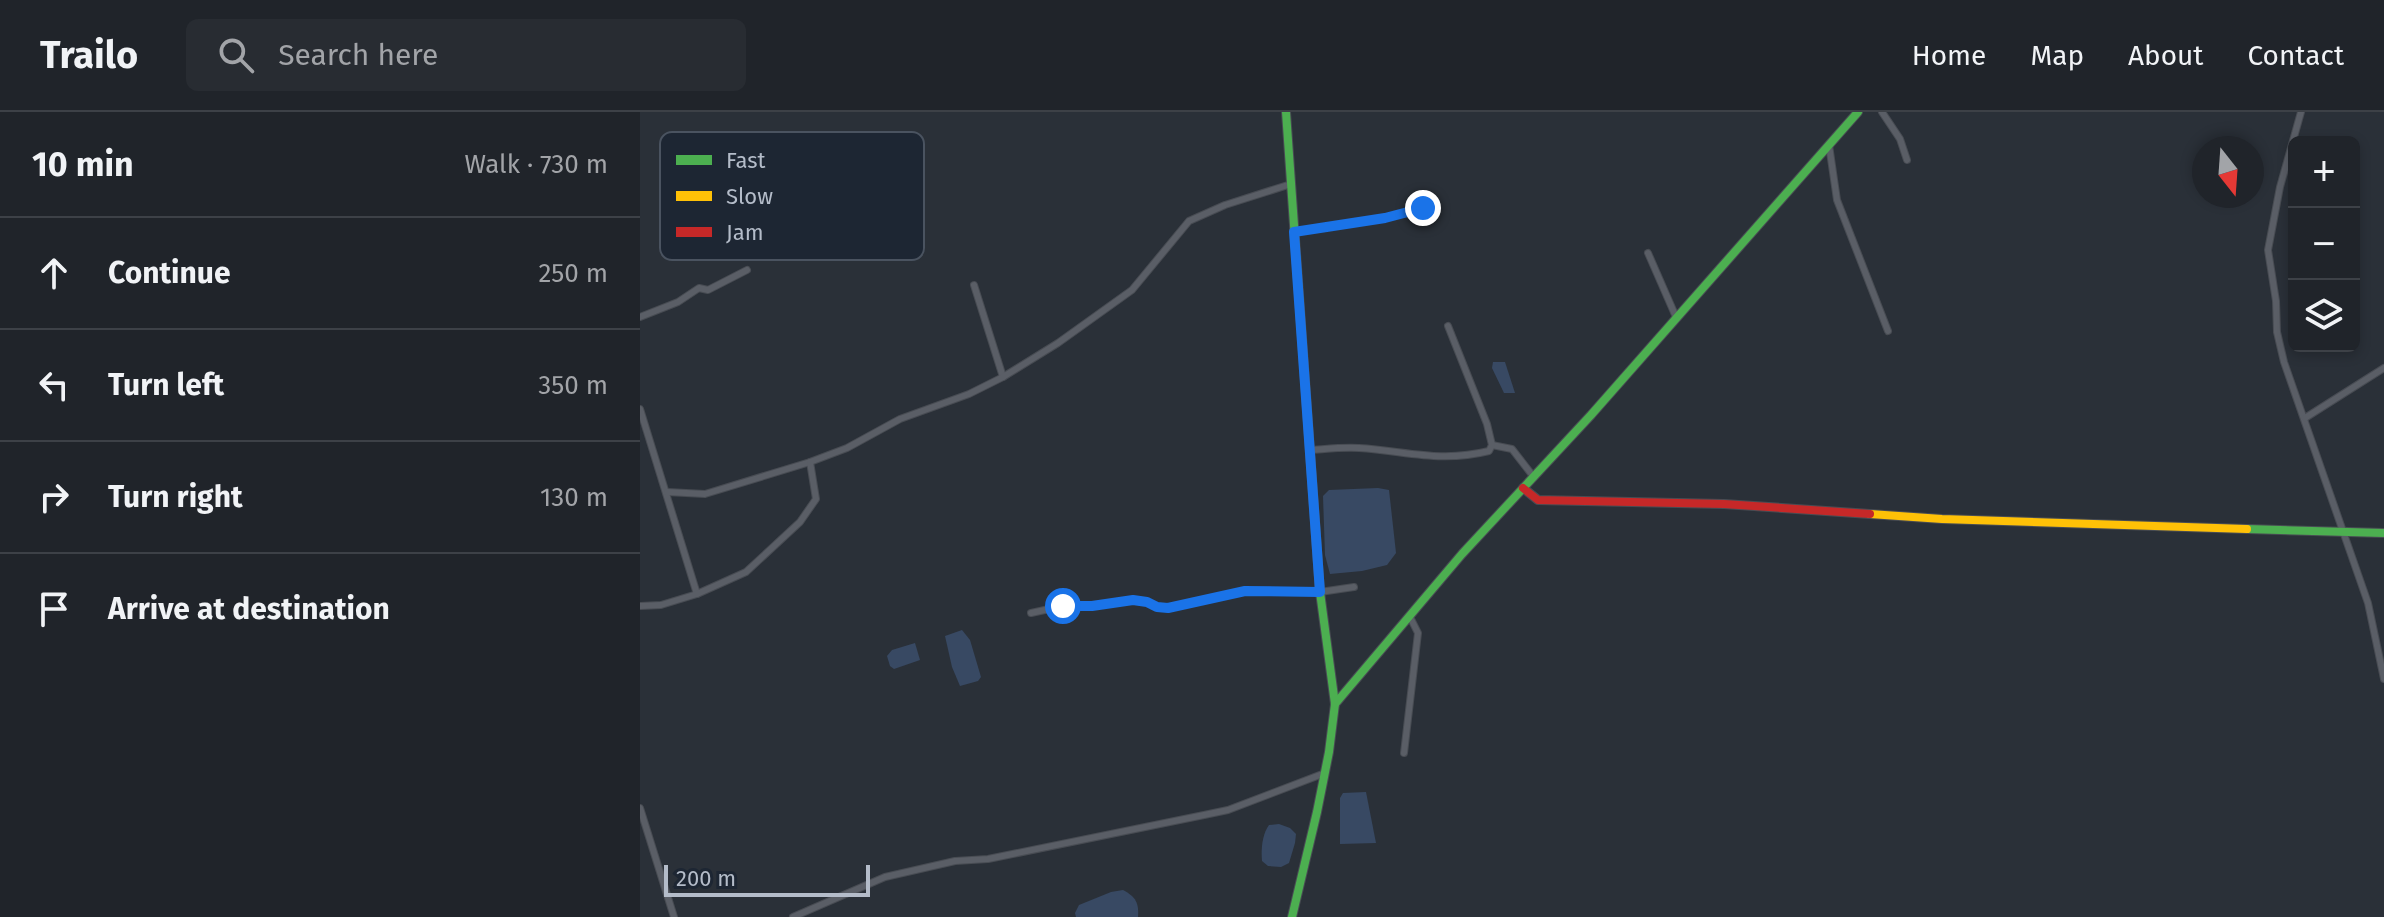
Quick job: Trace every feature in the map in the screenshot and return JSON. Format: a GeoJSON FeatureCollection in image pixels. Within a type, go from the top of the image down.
{"type":"FeatureCollection","features":[{"type":"Feature","properties":{"kind":"main road"},"geometry":{"type":"LineString","coordinates":[[1286,112],[1320,592],[1335,704],[1325,773],[1292,917]]}},
{"type":"Feature","properties":{"kind":"main road"},"geometry":{"type":"LineString","coordinates":[[1335,704],[1462,554],[1591,415],[1858,112]]}},
{"type":"Feature","properties":{"kind":"main road"},"geometry":{"type":"LineString","coordinates":[[1523,488],[1538,500],[1724,504],[1942,519],[2384,533]]}},
{"type":"Feature","properties":{"kind":"street"},"geometry":{"type":"LineString","coordinates":[[1882,112],[1900,139],[1907,160]]}},
{"type":"Feature","properties":{"kind":"street"},"geometry":{"type":"LineString","coordinates":[[2301,112],[2280,187],[2268,250],[2277,332],[2284,362],[2368,603],[2384,679]]}},
{"type":"Feature","properties":{"kind":"street"},"geometry":{"type":"LineString","coordinates":[[1829,145],[1837,200],[1888,331]]}},
{"type":"Feature","properties":{"kind":"street"},"geometry":{"type":"LineString","coordinates":[[667,492],[705,494],[810,462],[847,448],[900,419],[969,394],[1058,343],[1132,290],[1189,221],[1225,205],[1291,184]]}},
{"type":"Feature","properties":{"kind":"street"},"geometry":{"type":"LineString","coordinates":[[1294,232],[1385,218],[1423,208]]}},
{"type":"Feature","properties":{"kind":"street"},"geometry":{"type":"LineString","coordinates":[[1648,253],[1676,317]]}},
{"type":"Feature","properties":{"kind":"street"},"geometry":{"type":"LineString","coordinates":[[640,317],[678,302],[699,288],[708,290],[747,270]]}},
{"type":"Feature","properties":{"kind":"street"},"geometry":{"type":"LineString","coordinates":[[974,285],[1003,377]]}},
{"type":"Feature","properties":{"kind":"street"},"geometry":{"type":"LineString","coordinates":[[1310,450],[1359,448],[1439,458],[1489,451],[1492,445],[1487,424],[1448,326]]}},
{"type":"Feature","properties":{"kind":"street"},"geometry":{"type":"LineString","coordinates":[[2305,418],[2384,368]]}},
{"type":"Feature","properties":{"kind":"street"},"geometry":{"type":"LineString","coordinates":[[640,409],[697,594]]}},
{"type":"Feature","properties":{"kind":"street"},"geometry":{"type":"LineString","coordinates":[[1492,445],[1512,449],[1533,476]]}},
{"type":"Feature","properties":{"kind":"street"},"geometry":{"type":"LineString","coordinates":[[640,606],[661,605],[697,594],[746,572],[800,522],[816,499],[810,462]]}},
{"type":"Feature","properties":{"kind":"street"},"geometry":{"type":"LineString","coordinates":[[1031,613],[1063,606],[1103,605],[1133,600],[1168,608],[1245,591],[1320,592],[1354,587]]}},
{"type":"Feature","properties":{"kind":"street"},"geometry":{"type":"LineString","coordinates":[[1404,753],[1418,633],[1410,617]]}},
{"type":"Feature","properties":{"kind":"street"},"geometry":{"type":"LineString","coordinates":[[793,917],[885,877],[1228,810],[1325,773]]}},
{"type":"Feature","properties":{"kind":"street"},"geometry":{"type":"LineString","coordinates":[[640,808],[674,917]]}},
{"type":"Feature","properties":{"kind":"water"},"geometry":{"type":"Polygon","coordinates":[[[1493,362],[1505,362],[1515,393],[1504,393],[1492,368],[1493,362]]]}},
{"type":"Feature","properties":{"kind":"water"},"geometry":{"type":"Polygon","coordinates":[[[1329,490],[1389,490],[1396,553],[1387,565],[1330,574],[1325,555],[1323,496],[1329,490]]]}},
{"type":"Feature","properties":{"kind":"water"},"geometry":{"type":"Polygon","coordinates":[[[962,630],[970,640],[981,677],[978,681],[960,686],[945,636],[962,630]]]}},
{"type":"Feature","properties":{"kind":"water"},"geometry":{"type":"Polygon","coordinates":[[[915,643],[920,660],[894,669],[890,666],[887,656],[892,650],[915,643]]]}},
{"type":"Feature","properties":{"kind":"water"},"geometry":{"type":"Polygon","coordinates":[[[1366,792],[1376,843],[1340,844],[1340,798],[1343,793],[1366,792]]]}},
{"type":"Feature","properties":{"kind":"water"},"geometry":{"type":"Polygon","coordinates":[[[1279,824],[1296,834],[1295,843],[1289,863],[1281,867],[1268,866],[1262,861],[1263,838],[1269,825],[1279,824]]]}},
{"type":"Feature","properties":{"kind":"water"},"geometry":{"type":"Polygon","coordinates":[[[1123,890],[1136,901],[1138,917],[1076,917],[1079,905],[1123,890]]]}},
{"type":"Feature","properties":{"kind":"traffic: fast"},"geometry":{"type":"LineString","coordinates":[[1286,112],[1320,592],[1335,704],[1317,812],[1292,917]]}},
{"type":"Feature","properties":{"kind":"traffic: fast"},"geometry":{"type":"LineString","coordinates":[[1335,704],[1462,554],[1591,415],[1858,112]]}},
{"type":"Feature","properties":{"kind":"traffic: fast"},"geometry":{"type":"LineString","coordinates":[[2247,529],[2384,533]]}},
{"type":"Feature","properties":{"kind":"traffic: slow"},"geometry":{"type":"LineString","coordinates":[[1870,514],[2247,529]]}},
{"type":"Feature","properties":{"kind":"traffic: jam"},"geometry":{"type":"LineString","coordinates":[[1523,488],[1538,500],[1724,504],[1870,514]]}},
{"type":"Feature","properties":{"kind":"route"},"geometry":{"type":"LineString","coordinates":[[1063,606],[1092,606],[1133,600],[1168,608],[1245,591],[1320,592],[1294,232],[1385,218],[1423,208]]}}]}
